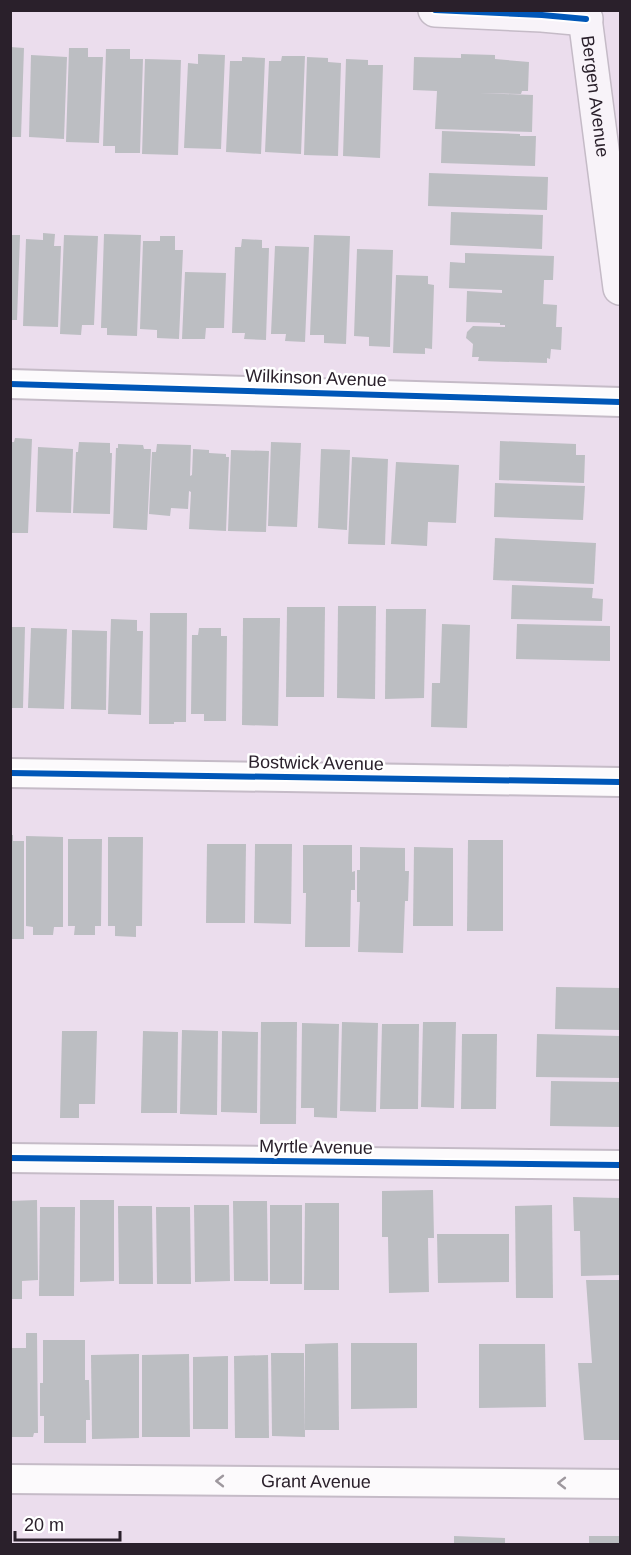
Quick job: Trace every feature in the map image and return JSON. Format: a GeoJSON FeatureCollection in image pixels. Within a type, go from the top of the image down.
{"type":"FeatureCollection","features":[{"type":"Feature","properties":{"kind":"street"},"geometry":{"type":"LineString","coordinates":[[435,10],[585,15]]}},
{"type":"Feature","properties":{"kind":"street","name":"Bergen Avenue"},"geometry":{"type":"LineString","coordinates":[[585,15],[621,288]]}},
{"type":"Feature","properties":{"kind":"street","name":"Wilkinson Avenue"},"geometry":{"type":"LineString","coordinates":[[10,384],[621,402]]}},
{"type":"Feature","properties":{"kind":"street","name":"Bostwick Avenue"},"geometry":{"type":"LineString","coordinates":[[10,773],[621,782]]}},
{"type":"Feature","properties":{"kind":"street","name":"Myrtle Avenue"},"geometry":{"type":"LineString","coordinates":[[10,1158],[621,1165]]}},
{"type":"Feature","properties":{"kind":"street","name":"Grant Avenue"},"geometry":{"type":"LineString","coordinates":[[10,1479],[621,1484]]}},
{"type":"Feature","properties":{"kind":"building"},"geometry":{"type":"Polygon","coordinates":[[[10,47],[24,48],[21,137],[10,137],[10,47]]]}},
{"type":"Feature","properties":{"kind":"building"},"geometry":{"type":"Polygon","coordinates":[[[69,48],[88,48],[88,57],[103,57],[99,143],[66,142],[69,48]]]}},
{"type":"Feature","properties":{"kind":"building"},"geometry":{"type":"Polygon","coordinates":[[[106,49],[130,49],[130,59],[143,59],[140,153],[115,153],[115,146],[103,146],[106,49]]]}},
{"type":"Feature","properties":{"kind":"building"},"geometry":{"type":"Polygon","coordinates":[[[198,54],[225,55],[221,149],[184,148],[188,63],[198,64],[198,54]]]}},
{"type":"Feature","properties":{"kind":"building"},"geometry":{"type":"Polygon","coordinates":[[[461,54],[495,55],[495,59],[529,62],[528,91],[522,91],[521,94],[479,93],[533,95],[532,132],[435,129],[437,91],[413,90],[414,57],[461,58],[461,54]]]}},
{"type":"Feature","properties":{"kind":"building"},"geometry":{"type":"Polygon","coordinates":[[[31,55],[67,57],[64,139],[29,137],[31,55]]]}},
{"type":"Feature","properties":{"kind":"building"},"geometry":{"type":"Polygon","coordinates":[[[282,56],[305,56],[301,154],[265,152],[269,61],[281,61],[282,56]]]}},
{"type":"Feature","properties":{"kind":"building"},"geometry":{"type":"Polygon","coordinates":[[[242,57],[265,58],[261,154],[226,152],[230,61],[242,61],[242,57]]]}},
{"type":"Feature","properties":{"kind":"building"},"geometry":{"type":"Polygon","coordinates":[[[307,57],[328,58],[328,62],[341,63],[338,156],[304,155],[307,57]]]}},
{"type":"Feature","properties":{"kind":"building"},"geometry":{"type":"Polygon","coordinates":[[[145,59],[181,60],[178,155],[142,154],[145,59]]]}},
{"type":"Feature","properties":{"kind":"building"},"geometry":{"type":"Polygon","coordinates":[[[346,59],[368,60],[368,65],[383,65],[380,158],[343,156],[346,59]]]}},
{"type":"Feature","properties":{"kind":"building"},"geometry":{"type":"Polygon","coordinates":[[[442,131],[536,136],[535,166],[441,163],[442,131]]]}},
{"type":"Feature","properties":{"kind":"building"},"geometry":{"type":"Polygon","coordinates":[[[429,173],[548,177],[547,210],[428,206],[429,173]]]}},
{"type":"Feature","properties":{"kind":"building"},"geometry":{"type":"Polygon","coordinates":[[[451,212],[543,215],[542,249],[450,245],[451,212]]]}},
{"type":"Feature","properties":{"kind":"building"},"geometry":{"type":"Polygon","coordinates":[[[43,233],[55,234],[54,246],[61,246],[58,327],[23,326],[26,239],[43,240],[43,233]]]}},
{"type":"Feature","properties":{"kind":"building"},"geometry":{"type":"Polygon","coordinates":[[[104,234],[141,235],[137,336],[107,335],[107,328],[101,328],[104,234]]]}},
{"type":"Feature","properties":{"kind":"building"},"geometry":{"type":"Polygon","coordinates":[[[10,235],[20,235],[17,320],[10,320],[10,235]]]}},
{"type":"Feature","properties":{"kind":"building"},"geometry":{"type":"Polygon","coordinates":[[[64,235],[98,236],[94,325],[82,325],[81,335],[60,334],[64,235]]]}},
{"type":"Feature","properties":{"kind":"building"},"geometry":{"type":"Polygon","coordinates":[[[314,235],[350,236],[346,344],[324,343],[324,335],[310,335],[314,235]]]}},
{"type":"Feature","properties":{"kind":"building"},"geometry":{"type":"Polygon","coordinates":[[[160,236],[175,236],[175,250],[183,250],[179,339],[157,338],[157,330],[140,329],[143,241],[160,241],[160,236]]]}},
{"type":"Feature","properties":{"kind":"building"},"geometry":{"type":"Polygon","coordinates":[[[242,239],[262,240],[262,248],[269,248],[266,340],[244,339],[245,333],[232,333],[235,247],[241,247],[242,239]]]}},
{"type":"Feature","properties":{"kind":"building"},"geometry":{"type":"Polygon","coordinates":[[[275,246],[309,247],[305,342],[285,341],[286,334],[271,334],[275,246]]]}},
{"type":"Feature","properties":{"kind":"building"},"geometry":{"type":"Polygon","coordinates":[[[357,249],[393,250],[390,347],[369,346],[369,337],[354,336],[357,249]]]}},
{"type":"Feature","properties":{"kind":"building"},"geometry":{"type":"Polygon","coordinates":[[[465,253],[554,256],[553,280],[544,280],[543,304],[557,305],[556,327],[562,327],[561,350],[551,349],[547,363],[478,361],[479,357],[472,357],[473,344],[466,338],[467,332],[473,326],[505,327],[505,325],[466,322],[467,291],[502,293],[502,290],[449,288],[450,262],[465,263],[465,253]]]}},
{"type":"Feature","properties":{"kind":"building"},"geometry":{"type":"Polygon","coordinates":[[[185,272],[226,273],[224,328],[206,328],[205,339],[182,339],[185,272]]]}},
{"type":"Feature","properties":{"kind":"building"},"geometry":{"type":"Polygon","coordinates":[[[396,275],[428,276],[428,284],[434,285],[432,349],[425,348],[425,354],[393,353],[396,275]]]}},
{"type":"Feature","properties":{"kind":"building"},"geometry":{"type":"Polygon","coordinates":[[[15,438],[32,439],[28,533],[10,533],[10,442],[14,442],[15,438]]]}},
{"type":"Feature","properties":{"kind":"building"},"geometry":{"type":"Polygon","coordinates":[[[500,441],[576,444],[576,455],[585,455],[584,483],[499,480],[500,441]]]}},
{"type":"Feature","properties":{"kind":"building"},"geometry":{"type":"Polygon","coordinates":[[[79,442],[110,443],[110,453],[112,453],[110,514],[73,513],[76,452],[78,452],[79,442]]]}},
{"type":"Feature","properties":{"kind":"building"},"geometry":{"type":"Polygon","coordinates":[[[271,442],[301,443],[297,527],[268,526],[271,442]]]}},
{"type":"Feature","properties":{"kind":"building"},"geometry":{"type":"Polygon","coordinates":[[[118,444],[143,445],[144,449],[151,449],[147,530],[113,528],[118,444]]]}},
{"type":"Feature","properties":{"kind":"building"},"geometry":{"type":"Polygon","coordinates":[[[157,444],[191,445],[190,476],[192,475],[193,449],[209,450],[209,453],[226,454],[226,457],[229,457],[226,531],[189,529],[191,492],[189,491],[188,509],[171,508],[170,516],[149,514],[152,452],[156,452],[157,444]]]}},
{"type":"Feature","properties":{"kind":"building"},"geometry":{"type":"Polygon","coordinates":[[[38,447],[73,449],[71,513],[36,512],[38,447]]]}},
{"type":"Feature","properties":{"kind":"building"},"geometry":{"type":"Polygon","coordinates":[[[321,449],[350,450],[347,530],[318,528],[321,449]]]}},
{"type":"Feature","properties":{"kind":"building"},"geometry":{"type":"Polygon","coordinates":[[[231,450],[269,451],[266,532],[228,531],[231,450]]]}},
{"type":"Feature","properties":{"kind":"building"},"geometry":{"type":"Polygon","coordinates":[[[352,457],[388,459],[385,545],[348,544],[352,457]]]}},
{"type":"Feature","properties":{"kind":"building"},"geometry":{"type":"Polygon","coordinates":[[[396,462],[459,465],[456,523],[428,522],[427,546],[391,544],[396,462]]]}},
{"type":"Feature","properties":{"kind":"building"},"geometry":{"type":"Polygon","coordinates":[[[495,483],[585,486],[583,520],[494,517],[495,483]]]}},
{"type":"Feature","properties":{"kind":"building"},"geometry":{"type":"Polygon","coordinates":[[[495,538],[596,543],[594,584],[493,580],[495,538]]]}},
{"type":"Feature","properties":{"kind":"building"},"geometry":{"type":"Polygon","coordinates":[[[512,585],[593,588],[592,598],[603,599],[602,621],[511,619],[512,585]]]}},
{"type":"Feature","properties":{"kind":"building"},"geometry":{"type":"Polygon","coordinates":[[[338,606],[376,606],[375,699],[337,698],[338,606]]]}},
{"type":"Feature","properties":{"kind":"building"},"geometry":{"type":"Polygon","coordinates":[[[287,607],[325,607],[324,697],[286,697],[287,607]]]}},
{"type":"Feature","properties":{"kind":"building"},"geometry":{"type":"Polygon","coordinates":[[[386,609],[426,609],[424,698],[385,699],[386,609]]]}},
{"type":"Feature","properties":{"kind":"building"},"geometry":{"type":"Polygon","coordinates":[[[150,613],[187,613],[186,722],[149,724],[150,613]]]}},
{"type":"Feature","properties":{"kind":"building"},"geometry":{"type":"Polygon","coordinates":[[[243,618],[280,618],[278,726],[242,725],[243,618]]]}},
{"type":"Feature","properties":{"kind":"building"},"geometry":{"type":"Polygon","coordinates":[[[111,619],[137,620],[137,631],[143,631],[141,715],[108,714],[111,619]]]}},
{"type":"Feature","properties":{"kind":"building"},"geometry":{"type":"Polygon","coordinates":[[[442,624],[470,625],[467,728],[431,727],[432,683],[440,683],[442,624]]]}},
{"type":"Feature","properties":{"kind":"building"},"geometry":{"type":"Polygon","coordinates":[[[517,624],[610,626],[610,661],[516,659],[517,624]]]}},
{"type":"Feature","properties":{"kind":"building"},"geometry":{"type":"Polygon","coordinates":[[[10,627],[25,627],[23,708],[10,708],[10,627]]]}},
{"type":"Feature","properties":{"kind":"building"},"geometry":{"type":"Polygon","coordinates":[[[31,628],[67,629],[64,709],[28,708],[31,628]]]}},
{"type":"Feature","properties":{"kind":"building"},"geometry":{"type":"Polygon","coordinates":[[[199,628],[221,628],[221,636],[227,636],[226,721],[204,721],[204,714],[191,714],[192,635],[198,635],[199,628]]]}},
{"type":"Feature","properties":{"kind":"building"},"geometry":{"type":"Polygon","coordinates":[[[72,630],[107,631],[106,710],[71,709],[72,630]]]}},
{"type":"Feature","properties":{"kind":"building"},"geometry":{"type":"Polygon","coordinates":[[[10,835],[13,835],[13,841],[24,841],[24,939],[10,939],[10,835]]]}},
{"type":"Feature","properties":{"kind":"building"},"geometry":{"type":"Polygon","coordinates":[[[26,836],[63,837],[63,927],[54,927],[53,935],[33,935],[33,927],[26,926],[26,836]]]}},
{"type":"Feature","properties":{"kind":"building"},"geometry":{"type":"Polygon","coordinates":[[[108,837],[143,837],[142,926],[136,926],[136,937],[115,936],[115,926],[108,926],[108,837]]]}},
{"type":"Feature","properties":{"kind":"building"},"geometry":{"type":"Polygon","coordinates":[[[68,839],[102,839],[101,926],[95,926],[95,935],[74,935],[75,926],[68,926],[68,839]]]}},
{"type":"Feature","properties":{"kind":"building"},"geometry":{"type":"Polygon","coordinates":[[[468,840],[503,840],[503,931],[467,931],[468,840]]]}},
{"type":"Feature","properties":{"kind":"building"},"geometry":{"type":"Polygon","coordinates":[[[207,844],[246,844],[245,923],[206,923],[207,844]]]}},
{"type":"Feature","properties":{"kind":"building"},"geometry":{"type":"Polygon","coordinates":[[[255,844],[292,844],[291,924],[254,923],[255,844]]]}},
{"type":"Feature","properties":{"kind":"building"},"geometry":{"type":"Polygon","coordinates":[[[303,845],[352,845],[355,890],[351,890],[350,947],[305,947],[306,893],[303,893],[303,845]]]}},
{"type":"Feature","properties":{"kind":"building"},"geometry":{"type":"Polygon","coordinates":[[[360,847],[405,848],[405,871],[409,871],[408,901],[405,901],[403,953],[358,952],[360,902],[357,902],[357,870],[360,870],[360,847]]]}},
{"type":"Feature","properties":{"kind":"building"},"geometry":{"type":"Polygon","coordinates":[[[414,847],[453,848],[453,926],[413,926],[414,847]]]}},
{"type":"Feature","properties":{"kind":"building"},"geometry":{"type":"Polygon","coordinates":[[[556,987],[620,988],[620,1030],[555,1029],[556,987]]]}},
{"type":"Feature","properties":{"kind":"building"},"geometry":{"type":"Polygon","coordinates":[[[261,1022],[297,1022],[296,1124],[260,1124],[261,1022]]]}},
{"type":"Feature","properties":{"kind":"building"},"geometry":{"type":"Polygon","coordinates":[[[342,1022],[378,1023],[376,1112],[340,1111],[342,1022]]]}},
{"type":"Feature","properties":{"kind":"building"},"geometry":{"type":"Polygon","coordinates":[[[423,1022],[456,1022],[454,1108],[421,1107],[423,1022]]]}},
{"type":"Feature","properties":{"kind":"building"},"geometry":{"type":"Polygon","coordinates":[[[302,1023],[339,1024],[337,1118],[314,1117],[314,1108],[301,1108],[302,1023]]]}},
{"type":"Feature","properties":{"kind":"building"},"geometry":{"type":"Polygon","coordinates":[[[382,1024],[419,1024],[418,1109],[380,1109],[382,1024]]]}},
{"type":"Feature","properties":{"kind":"building"},"geometry":{"type":"Polygon","coordinates":[[[182,1030],[218,1031],[217,1115],[180,1114],[182,1030]]]}},
{"type":"Feature","properties":{"kind":"building"},"geometry":{"type":"Polygon","coordinates":[[[62,1031],[97,1031],[95,1104],[79,1104],[79,1118],[60,1118],[62,1031]]]}},
{"type":"Feature","properties":{"kind":"building"},"geometry":{"type":"Polygon","coordinates":[[[143,1031],[178,1032],[177,1113],[141,1113],[143,1031]]]}},
{"type":"Feature","properties":{"kind":"building"},"geometry":{"type":"Polygon","coordinates":[[[222,1031],[258,1032],[257,1113],[221,1112],[222,1031]]]}},
{"type":"Feature","properties":{"kind":"building"},"geometry":{"type":"Polygon","coordinates":[[[462,1034],[497,1034],[496,1109],[461,1109],[462,1034]]]}},
{"type":"Feature","properties":{"kind":"building"},"geometry":{"type":"Polygon","coordinates":[[[537,1034],[620,1036],[620,1078],[536,1077],[537,1034]]]}},
{"type":"Feature","properties":{"kind":"building"},"geometry":{"type":"Polygon","coordinates":[[[551,1081],[620,1082],[620,1127],[550,1126],[551,1081]]]}},
{"type":"Feature","properties":{"kind":"building"},"geometry":{"type":"Polygon","coordinates":[[[433,1190],[434,1238],[428,1238],[429,1292],[389,1293],[388,1237],[382,1237],[382,1191],[433,1190]]]}},
{"type":"Feature","properties":{"kind":"building"},"geometry":{"type":"Polygon","coordinates":[[[573,1197],[620,1198],[620,1275],[581,1276],[580,1231],[574,1231],[573,1197]]]}},
{"type":"Feature","properties":{"kind":"building"},"geometry":{"type":"Polygon","coordinates":[[[37,1200],[38,1280],[22,1281],[22,1299],[10,1299],[10,1201],[37,1200]]]}},
{"type":"Feature","properties":{"kind":"building"},"geometry":{"type":"Polygon","coordinates":[[[80,1200],[114,1200],[114,1281],[80,1282],[80,1200]]]}},
{"type":"Feature","properties":{"kind":"building"},"geometry":{"type":"Polygon","coordinates":[[[233,1201],[267,1201],[268,1281],[234,1281],[233,1201]]]}},
{"type":"Feature","properties":{"kind":"building"},"geometry":{"type":"Polygon","coordinates":[[[305,1203],[339,1203],[339,1290],[304,1290],[305,1203]]]}},
{"type":"Feature","properties":{"kind":"building"},"geometry":{"type":"Polygon","coordinates":[[[194,1205],[229,1205],[230,1281],[195,1282],[194,1205]]]}},
{"type":"Feature","properties":{"kind":"building"},"geometry":{"type":"Polygon","coordinates":[[[270,1205],[302,1205],[302,1284],[270,1284],[270,1205]]]}},
{"type":"Feature","properties":{"kind":"building"},"geometry":{"type":"Polygon","coordinates":[[[552,1205],[553,1298],[516,1298],[515,1206],[552,1205]]]}},
{"type":"Feature","properties":{"kind":"building"},"geometry":{"type":"Polygon","coordinates":[[[118,1206],[152,1206],[153,1284],[119,1284],[118,1206]]]}},
{"type":"Feature","properties":{"kind":"building"},"geometry":{"type":"Polygon","coordinates":[[[40,1207],[75,1207],[74,1296],[39,1296],[40,1207]]]}},
{"type":"Feature","properties":{"kind":"building"},"geometry":{"type":"Polygon","coordinates":[[[156,1207],[190,1207],[191,1284],[157,1284],[156,1207]]]}},
{"type":"Feature","properties":{"kind":"building"},"geometry":{"type":"Polygon","coordinates":[[[437,1234],[509,1234],[509,1282],[438,1283],[437,1234]]]}},
{"type":"Feature","properties":{"kind":"building"},"geometry":{"type":"Polygon","coordinates":[[[586,1280],[620,1280],[620,1440],[584,1440],[578,1363],[592,1363],[586,1280]]]}},
{"type":"Feature","properties":{"kind":"building"},"geometry":{"type":"Polygon","coordinates":[[[26,1333],[37,1333],[38,1433],[34,1433],[33,1437],[10,1437],[10,1348],[26,1348],[26,1333]]]}},
{"type":"Feature","properties":{"kind":"building"},"geometry":{"type":"Polygon","coordinates":[[[43,1340],[85,1340],[85,1380],[89,1380],[90,1420],[86,1420],[86,1443],[44,1443],[44,1416],[40,1416],[43,1340]]]}},
{"type":"Feature","properties":{"kind":"building"},"geometry":{"type":"Polygon","coordinates":[[[338,1343],[339,1430],[305,1430],[305,1344],[338,1343]]]}},
{"type":"Feature","properties":{"kind":"building"},"geometry":{"type":"Polygon","coordinates":[[[351,1343],[417,1343],[417,1408],[351,1409],[351,1343]]]}},
{"type":"Feature","properties":{"kind":"building"},"geometry":{"type":"Polygon","coordinates":[[[479,1344],[545,1344],[546,1407],[479,1408],[479,1344]]]}},
{"type":"Feature","properties":{"kind":"building"},"geometry":{"type":"Polygon","coordinates":[[[271,1353],[304,1353],[305,1437],[272,1436],[271,1353]]]}},
{"type":"Feature","properties":{"kind":"building"},"geometry":{"type":"Polygon","coordinates":[[[139,1354],[139,1438],[92,1439],[91,1355],[139,1354]]]}},
{"type":"Feature","properties":{"kind":"building"},"geometry":{"type":"Polygon","coordinates":[[[189,1354],[190,1437],[142,1437],[142,1355],[189,1354]]]}},
{"type":"Feature","properties":{"kind":"building"},"geometry":{"type":"Polygon","coordinates":[[[268,1355],[269,1438],[235,1438],[234,1356],[268,1355]]]}},
{"type":"Feature","properties":{"kind":"building"},"geometry":{"type":"Polygon","coordinates":[[[228,1356],[228,1429],[193,1429],[193,1357],[228,1356]]]}},
{"type":"Feature","properties":{"kind":"building"},"geometry":{"type":"Polygon","coordinates":[[[454,1536],[505,1538],[505,1544],[454,1544],[454,1536]]]}},
{"type":"Feature","properties":{"kind":"building"},"geometry":{"type":"Polygon","coordinates":[[[589,1536],[620,1536],[620,1544],[589,1544],[589,1536]]]}},
{"type":"Feature","properties":{"kind":"cycle path"},"geometry":{"type":"LineString","coordinates":[[435,10],[586,19]]}},
{"type":"Feature","properties":{"kind":"cycle path"},"geometry":{"type":"LineString","coordinates":[[10,384],[620,402]]}},
{"type":"Feature","properties":{"kind":"cycle path"},"geometry":{"type":"LineString","coordinates":[[10,773],[620,782]]}},
{"type":"Feature","properties":{"kind":"cycle path"},"geometry":{"type":"LineString","coordinates":[[10,1158],[620,1165]]}}]}
